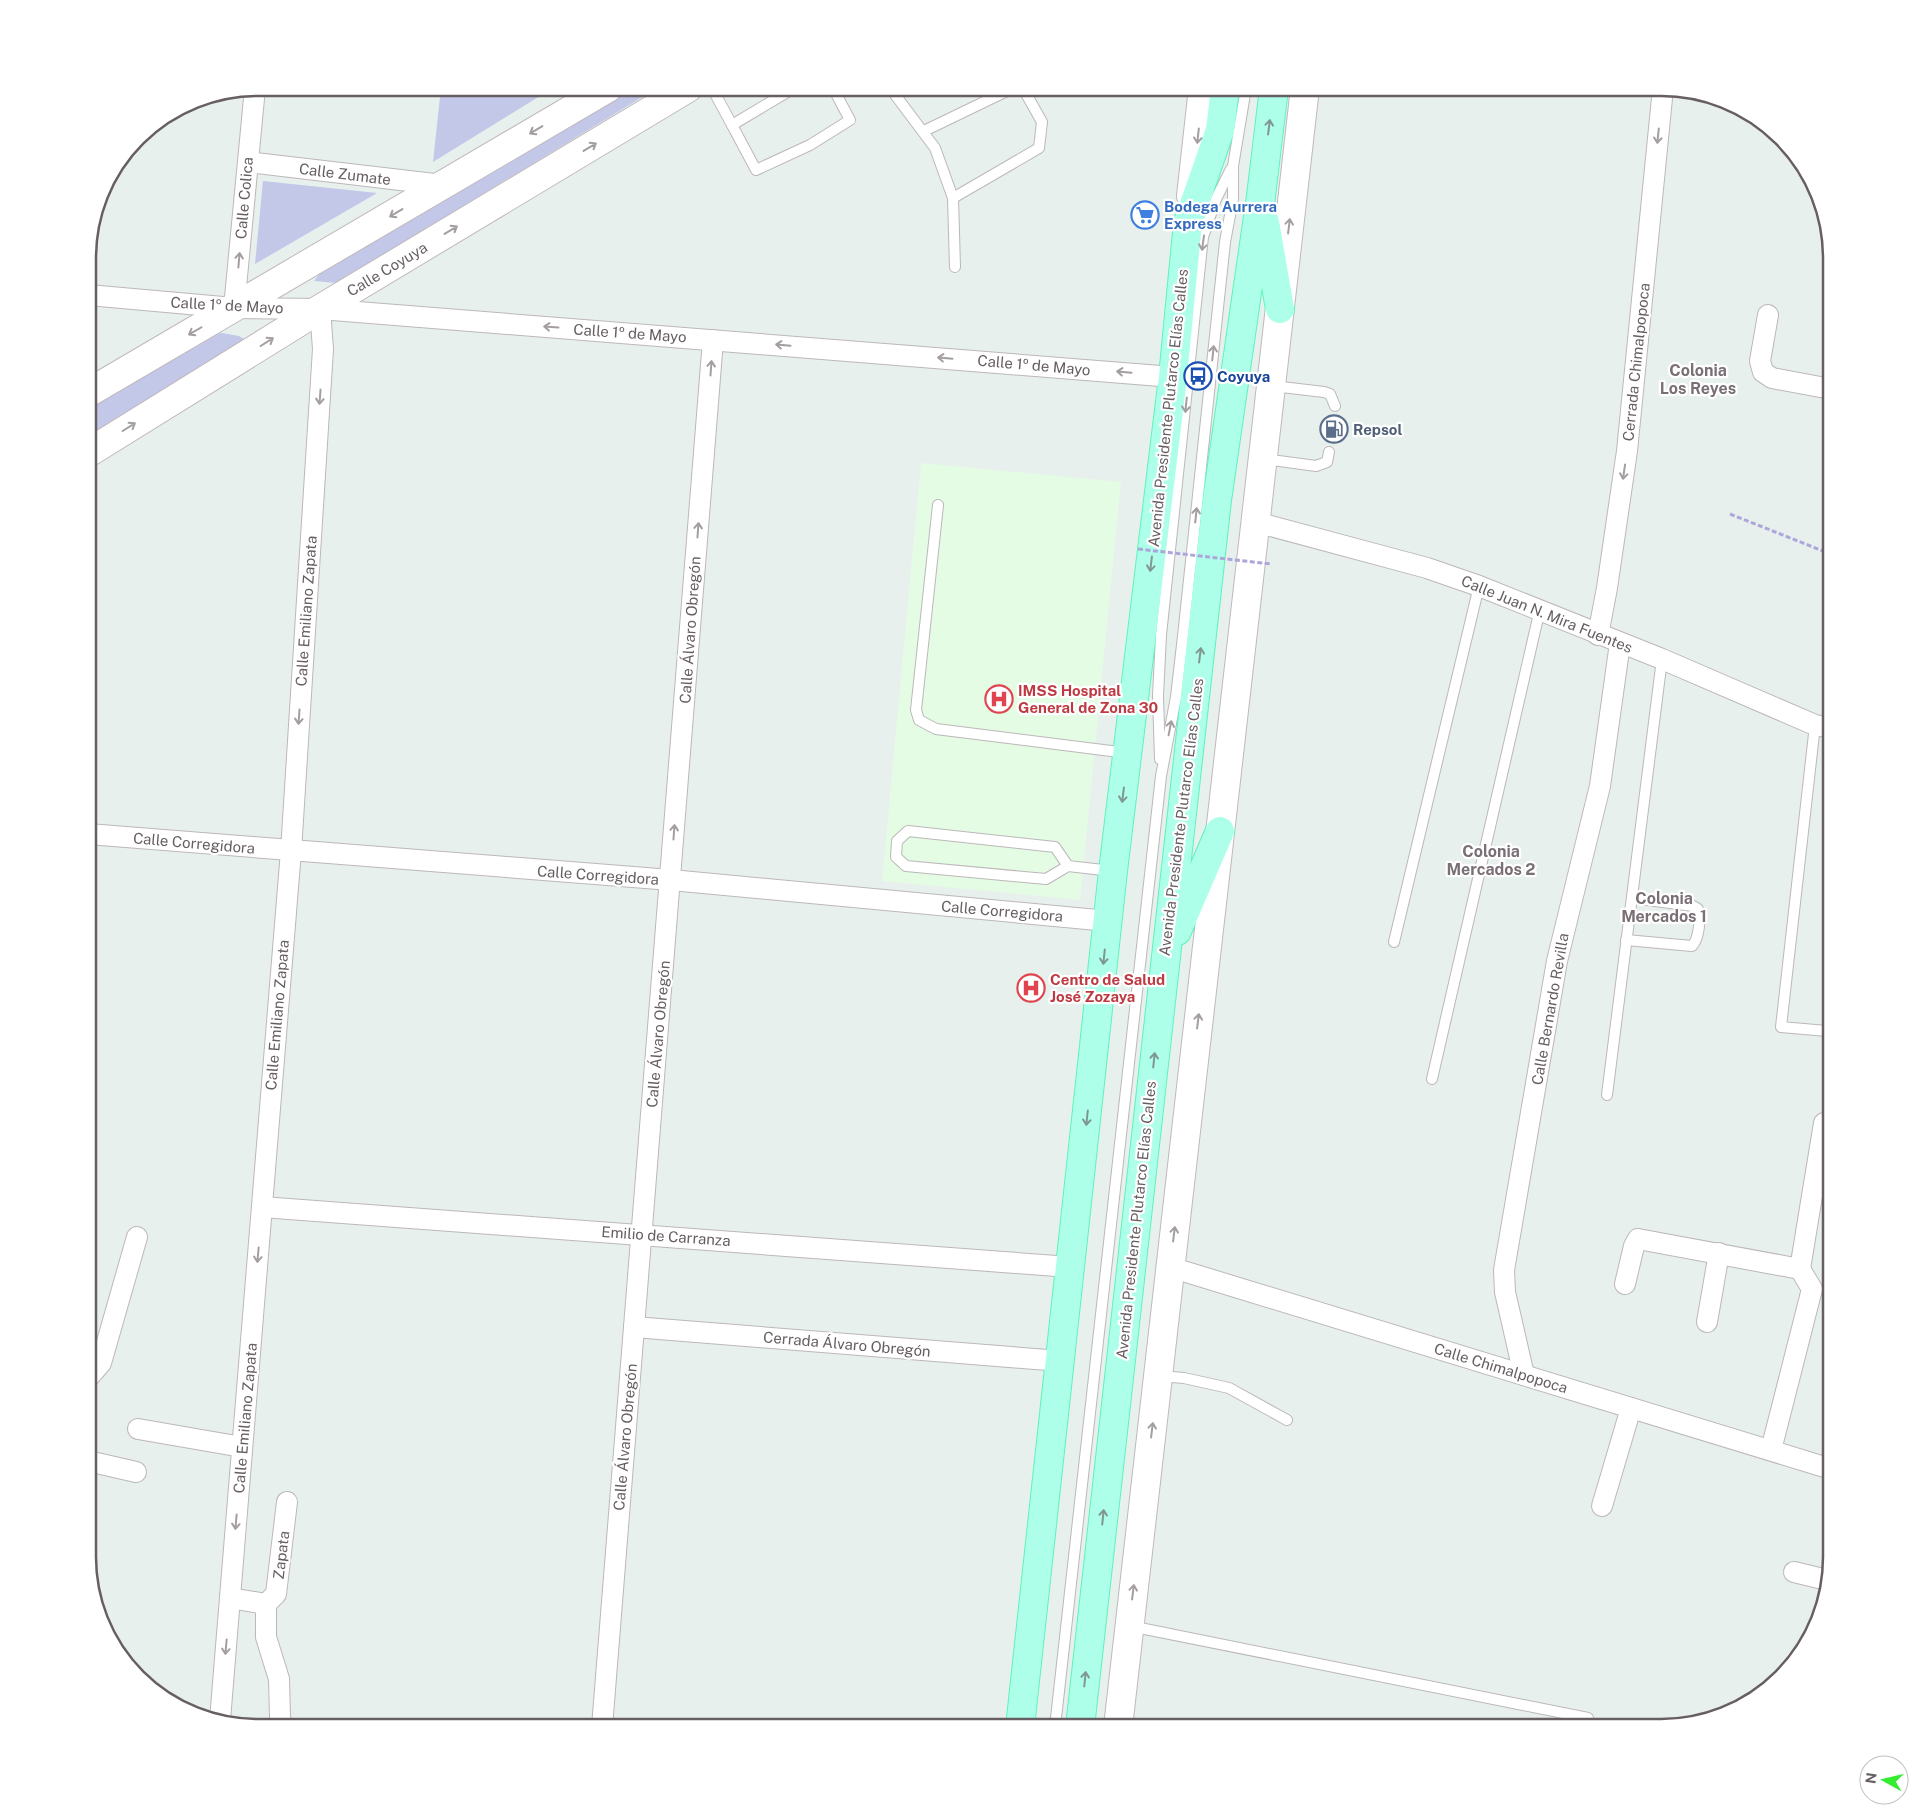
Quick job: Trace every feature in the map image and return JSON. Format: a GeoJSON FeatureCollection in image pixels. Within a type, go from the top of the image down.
{"type":"FeatureCollection","features":[{"type":"Feature","properties":{"kind":"main road","name":"Avenida Presidente Plutarco Elías Calles"},"geometry":{"type":"LineString","coordinates":[[1021,1719],[1113,871],[1173,377],[1188,222],[1220,130],[1224,96]]}},
{"type":"Feature","properties":{"kind":"main road","name":"Avenida Presidente Plutarco Elías Calles"},"geometry":{"type":"LineString","coordinates":[[1081,1719],[1218,500],[1261,196],[1273,96]]}},
{"type":"Feature","properties":{"kind":"main road"},"geometry":{"type":"LineString","coordinates":[[1261,196],[1280,309]]}},
{"type":"Feature","properties":{"kind":"main road"},"geometry":{"type":"LineString","coordinates":[[1165,958],[1220,831]]}},
{"type":"Feature","properties":{"kind":"street","name":"Calle Colica"},"geometry":{"type":"LineString","coordinates":[[234,308],[254,96]]}},
{"type":"Feature","properties":{"kind":"street"},"geometry":{"type":"LineString","coordinates":[[97,388],[594,96]]}},
{"type":"Feature","properties":{"kind":"street","name":"Calle Coyuya"},"geometry":{"type":"LineString","coordinates":[[97,447],[320,309],[675,96]]}},
{"type":"Feature","properties":{"kind":"street","name":"Avenida Presidente Plutarco Elías Calles"},"geometry":{"type":"LineString","coordinates":[[1188,222],[1202,96]]}},
{"type":"Feature","properties":{"kind":"street"},"geometry":{"type":"LineString","coordinates":[[1124,1719],[1129,1626],[1304,96]]}},
{"type":"Feature","properties":{"kind":"street","name":"Cerrada Chimalpopoca"},"geometry":{"type":"LineString","coordinates":[[1598,634],[1628,451],[1662,96]]}},
{"type":"Feature","properties":{"kind":"street","name":"Calle Zumate"},"geometry":{"type":"LineString","coordinates":[[248,162],[443,185]]}},
{"type":"Feature","properties":{"kind":"street","name":"Calle 1º de Mayo"},"geometry":{"type":"LineString","coordinates":[[97,296],[234,308],[320,309],[1173,377]]}},
{"type":"Feature","properties":{"kind":"street","name":"Calle Emiliano Zapata"},"geometry":{"type":"LineString","coordinates":[[220,1714],[291,851],[323,349],[320,309]]}},
{"type":"Feature","properties":{"kind":"street"},"geometry":{"type":"LineString","coordinates":[[1768,315],[1760,361],[1763,372],[1772,378],[1822,387]]}},
{"type":"Feature","properties":{"kind":"street","name":"Calle Álvaro Obregón"},"geometry":{"type":"LineString","coordinates":[[603,1719],[713,340]]}},
{"type":"Feature","properties":{"kind":"street","name":"Calle Juan N. Mira Fuentes"},"geometry":{"type":"LineString","coordinates":[[1256,522],[1427,568],[1479,586],[1540,609],[1822,726]]}},
{"type":"Feature","properties":{"kind":"street","name":"Calle Bernardo Revilla"},"geometry":{"type":"LineString","coordinates":[[1524,1375],[1505,1292],[1504,1270],[1557,961],[1568,909],[1600,786],[1620,643]]}},
{"type":"Feature","properties":{"kind":"street","name":"Calle Corregidora"},"geometry":{"type":"LineString","coordinates":[[97,835],[671,880],[1108,920]]}},
{"type":"Feature","properties":{"kind":"street"},"geometry":{"type":"LineString","coordinates":[[1771,1450],[1812,1290],[1800,1269],[1823,1131]]}},
{"type":"Feature","properties":{"kind":"street","name":"Emilio de Carranza"},"geometry":{"type":"LineString","coordinates":[[262,1207],[1070,1267]]}},
{"type":"Feature","properties":{"kind":"street"},"geometry":{"type":"LineString","coordinates":[[97,1368],[101,1363],[137,1238]]}},
{"type":"Feature","properties":{"kind":"street"},"geometry":{"type":"LineString","coordinates":[[1625,1284],[1634,1246],[1638,1239],[1800,1269]]}},
{"type":"Feature","properties":{"kind":"street"},"geometry":{"type":"LineString","coordinates":[[1707,1322],[1719,1253]]}},
{"type":"Feature","properties":{"kind":"street","name":"Calle Chimalpopoca"},"geometry":{"type":"LineString","coordinates":[[1170,1267],[1823,1466]]}},
{"type":"Feature","properties":{"kind":"street","name":"Cerrada Álvaro Obregón"},"geometry":{"type":"LineString","coordinates":[[634,1327],[1060,1361]]}},
{"type":"Feature","properties":{"kind":"street"},"geometry":{"type":"LineString","coordinates":[[1602,1506],[1631,1408]]}},
{"type":"Feature","properties":{"kind":"street"},"geometry":{"type":"LineString","coordinates":[[138,1429],[242,1447]]}},
{"type":"Feature","properties":{"kind":"street"},"geometry":{"type":"LineString","coordinates":[[97,1463],[136,1472]]}},
{"type":"Feature","properties":{"kind":"street","name":"Zapata"},"geometry":{"type":"LineString","coordinates":[[266,1604],[276,1594],[287,1502]]}},
{"type":"Feature","properties":{"kind":"street"},"geometry":{"type":"LineString","coordinates":[[1794,1572],[1821,1579]]}},
{"type":"Feature","properties":{"kind":"street"},"geometry":{"type":"LineString","coordinates":[[230,1598],[266,1604],[266,1637],[280,1679],[280,1719]]}},
{"type":"Feature","properties":{"kind":"lane"},"geometry":{"type":"LineString","coordinates":[[716,96],[756,170],[810,144],[850,120],[837,96]]}},
{"type":"Feature","properties":{"kind":"lane"},"geometry":{"type":"LineString","coordinates":[[732,125],[781,96]]}},
{"type":"Feature","properties":{"kind":"lane"},"geometry":{"type":"LineString","coordinates":[[896,96],[935,148],[952,198],[955,267]]}},
{"type":"Feature","properties":{"kind":"lane"},"geometry":{"type":"LineString","coordinates":[[924,131],[996,96]]}},
{"type":"Feature","properties":{"kind":"lane"},"geometry":{"type":"LineString","coordinates":[[952,198],[1039,148],[1042,122],[1027,96]]}},
{"type":"Feature","properties":{"kind":"lane"},"geometry":{"type":"LineString","coordinates":[[1056,1719],[1161,776],[1176,697],[1184,636],[1225,242],[1233,199],[1233,166],[1245,96]]}},
{"type":"Feature","properties":{"kind":"lane"},"geometry":{"type":"LineString","coordinates":[[1161,776],[1158,696],[1162,635],[1204,237],[1216,199],[1233,166]]}},
{"type":"Feature","properties":{"kind":"lane"},"geometry":{"type":"LineString","coordinates":[[1271,386],[1324,392],[1330,394],[1334,399],[1335,406]]}},
{"type":"Feature","properties":{"kind":"lane"},"geometry":{"type":"LineString","coordinates":[[1263,458],[1316,466],[1327,462],[1329,452]]}},
{"type":"Feature","properties":{"kind":"lane"},"geometry":{"type":"LineString","coordinates":[[938,505],[916,710],[920,720],[936,729],[1128,754]]}},
{"type":"Feature","properties":{"kind":"lane"},"geometry":{"type":"LineString","coordinates":[[1394,942],[1479,586]]}},
{"type":"Feature","properties":{"kind":"lane"},"geometry":{"type":"LineString","coordinates":[[1432,1079],[1540,609]]}},
{"type":"Feature","properties":{"kind":"lane"},"geometry":{"type":"LineString","coordinates":[[1607,1095],[1662,659]]}},
{"type":"Feature","properties":{"kind":"lane"},"geometry":{"type":"LineString","coordinates":[[1822,731],[1781,1027],[1823,1031]]}},
{"type":"Feature","properties":{"kind":"lane"},"geometry":{"type":"LineString","coordinates":[[1068,866],[1054,847],[908,831],[897,841],[896,857],[906,866],[1046,879],[1068,866],[1113,871]]}},
{"type":"Feature","properties":{"kind":"lane"},"geometry":{"type":"LineString","coordinates":[[1626,940],[1688,948],[1696,942],[1700,914],[1698,909],[1692,906],[1632,898]]}},
{"type":"Feature","properties":{"kind":"lane"},"geometry":{"type":"LineString","coordinates":[[1158,1376],[1184,1378],[1229,1388],[1287,1420]]}},
{"type":"Feature","properties":{"kind":"lane"},"geometry":{"type":"LineString","coordinates":[[1129,1626],[1588,1718]]}},
{"type":"Feature","properties":{"kind":"path"},"geometry":{"type":"LineString","coordinates":[[1730,514],[1822,551]]}},
{"type":"Feature","properties":{"kind":"path"},"geometry":{"type":"LineString","coordinates":[[1138,549],[1271,564]]}},
{"type":"Feature","properties":{"kind":"shaded area"},"geometry":{"type":"Polygon","coordinates":[[[440,96],[540,96],[433,162],[440,96]]]}},
{"type":"Feature","properties":{"kind":"shaded area"},"geometry":{"type":"Polygon","coordinates":[[[601,96],[644,96],[337,283],[314,281],[320,273],[601,96]]]}},
{"type":"Feature","properties":{"kind":"shaded area"},"geometry":{"type":"Polygon","coordinates":[[[263,181],[377,193],[255,264],[263,181]]]}},
{"type":"Feature","properties":{"kind":"shaded area"},"geometry":{"type":"Polygon","coordinates":[[[222,333],[239,336],[247,341],[97,436],[97,399],[209,335],[222,333]]]}},
{"type":"Feature","properties":{"kind":"shaded area","name":"IMSS Hospital General de Zona 30"},"geometry":{"type":"Polygon","coordinates":[[[921,463],[1121,482],[1080,900],[882,881],[921,463]]]}},
{"type":"Feature","properties":{"kind":"place","name":"Bodega Aurrera Express"},"geometry":{"type":"Point","coordinates":[1145,215]}},
{"type":"Feature","properties":{"kind":"place","name":"Coyuya"},"geometry":{"type":"Point","coordinates":[1198,376]}},
{"type":"Feature","properties":{"kind":"place","name":"Repsol"},"geometry":{"type":"Point","coordinates":[1334,429]}},
{"type":"Feature","properties":{"kind":"place","name":"IMSS Hospital General de Zona 30"},"geometry":{"type":"Point","coordinates":[999,699]}},
{"type":"Feature","properties":{"kind":"place","name":"Centro de Salud José Zozaya"},"geometry":{"type":"Point","coordinates":[1031,988]}},
{"type":"Feature","properties":{"kind":"district","name":"Colonia Los Reyes"},"geometry":{"type":"Point","coordinates":[1698,379]}},
{"type":"Feature","properties":{"kind":"district","name":"Colonia Mercados 2"},"geometry":{"type":"Point","coordinates":[1491,860]}},
{"type":"Feature","properties":{"kind":"district","name":"Colonia Mercados 1"},"geometry":{"type":"Point","coordinates":[1664,907]}}]}
